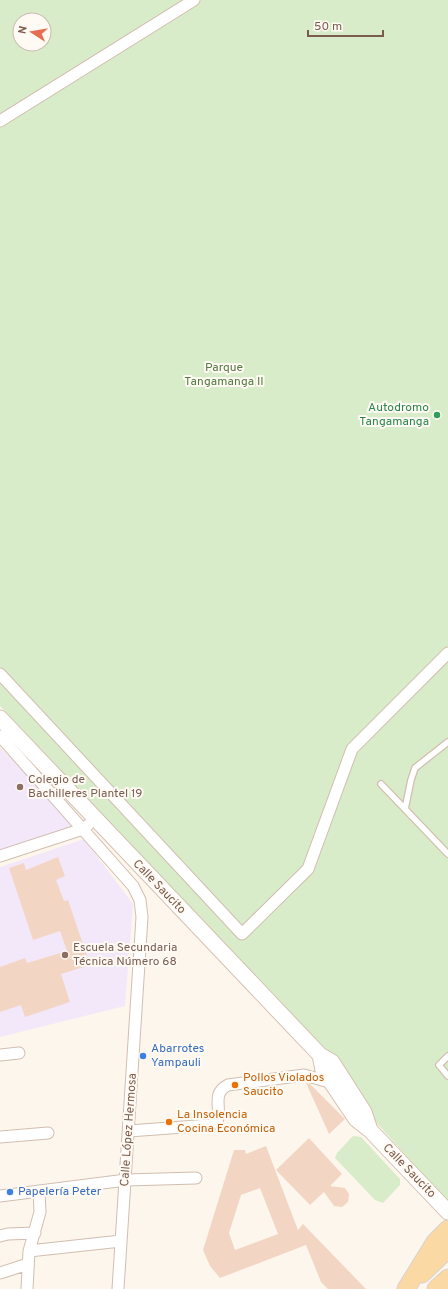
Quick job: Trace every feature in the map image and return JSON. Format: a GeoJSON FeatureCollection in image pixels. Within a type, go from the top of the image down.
{"type":"FeatureCollection","features":[{"type":"Feature","properties":{"kind":"main road"},"geometry":{"type":"LineString","coordinates":[[406,1289],[434,1242],[448,1229]]}},
{"type":"Feature","properties":{"kind":"main road"},"geometry":{"type":"LineString","coordinates":[[406,1289],[448,1249]]}},
{"type":"Feature","properties":{"kind":"main road"},"geometry":{"type":"LineString","coordinates":[[436,1289],[448,1278]]}},
{"type":"Feature","properties":{"kind":"street"},"geometry":{"type":"LineString","coordinates":[[0,121],[194,0]]}},
{"type":"Feature","properties":{"kind":"street"},"geometry":{"type":"LineString","coordinates":[[0,674],[242,934],[308,869],[352,749],[448,653]]}},
{"type":"Feature","properties":{"kind":"street","name":"Calle Saucito"},"geometry":{"type":"LineString","coordinates":[[0,718],[89,825],[320,1055],[332,1062],[364,1112],[370,1130]]}},
{"type":"Feature","properties":{"kind":"street","name":"Calle López Hermosa"},"geometry":{"type":"LineString","coordinates":[[0,736],[89,825],[132,886],[140,900],[142,917],[118,1289]]}},
{"type":"Feature","properties":{"kind":"street"},"geometry":{"type":"LineString","coordinates":[[0,856],[89,825]]}},
{"type":"Feature","properties":{"kind":"street"},"geometry":{"type":"LineString","coordinates":[[0,1054],[19,1053]]}},
{"type":"Feature","properties":{"kind":"street","name":"Calle Saucito"},"geometry":{"type":"LineString","coordinates":[[320,1055],[323,1070],[356,1119],[370,1130],[448,1212]]}},
{"type":"Feature","properties":{"kind":"street"},"geometry":{"type":"LineString","coordinates":[[129,1131],[210,1125],[217,1122],[219,1114],[218,1095],[221,1089],[228,1085],[304,1075],[331,1082],[350,1091]]}},
{"type":"Feature","properties":{"kind":"street"},"geometry":{"type":"LineString","coordinates":[[0,1137],[48,1133]]}},
{"type":"Feature","properties":{"kind":"street"},"geometry":{"type":"LineString","coordinates":[[0,1196],[126,1180],[196,1178]]}},
{"type":"Feature","properties":{"kind":"street"},"geometry":{"type":"LineString","coordinates":[[27,1289],[29,1251],[40,1212],[39,1191]]}},
{"type":"Feature","properties":{"kind":"street"},"geometry":{"type":"LineString","coordinates":[[0,1236],[8,1234],[35,1234]]}},
{"type":"Feature","properties":{"kind":"street"},"geometry":{"type":"LineString","coordinates":[[29,1251],[121,1241]]}},
{"type":"Feature","properties":{"kind":"street"},"geometry":{"type":"LineString","coordinates":[[1,1270],[28,1264]]}},
{"type":"Feature","properties":{"kind":"lane"},"geometry":{"type":"LineString","coordinates":[[405,809],[415,768],[448,742]]}},
{"type":"Feature","properties":{"kind":"lane"},"geometry":{"type":"LineString","coordinates":[[381,784],[448,854]]}},
{"type":"Feature","properties":{"kind":"lane"},"geometry":{"type":"LineString","coordinates":[[448,1056],[439,1066],[448,1076]]}},
{"type":"Feature","properties":{"kind":"shaded area","name":"Colegio de Bachilleres Plantel 19"},"geometry":{"type":"Polygon","coordinates":[[[0,748],[80,826],[0,851],[0,748]]]}},
{"type":"Feature","properties":{"kind":"shaded area","name":"Escuela Secundaria Técnica Número 68"},"geometry":{"type":"Polygon","coordinates":[[[84,839],[133,904],[125,1006],[0,1037],[0,867],[84,839]]]}},
{"type":"Feature","properties":{"kind":"green space","name":"Parque Tangamanga II"},"geometry":{"type":"Polygon","coordinates":[[[0,0],[448,0],[448,1202],[0,706],[0,0]]]}},
{"type":"Feature","properties":{"kind":"green space"},"geometry":{"type":"Polygon","coordinates":[[[353,1136],[361,1137],[400,1179],[400,1185],[383,1203],[375,1200],[335,1158],[337,1153],[353,1136]]]}},
{"type":"Feature","properties":{"kind":"building"},"geometry":{"type":"Polygon","coordinates":[[[58,857],[65,876],[56,880],[64,901],[68,900],[90,965],[61,974],[70,1002],[25,1017],[21,1005],[0,1012],[0,967],[25,958],[27,963],[67,951],[60,931],[33,940],[9,868],[24,863],[26,870],[58,857]]]}},
{"type":"Feature","properties":{"kind":"building"},"geometry":{"type":"Polygon","coordinates":[[[306,1083],[310,1084],[345,1119],[329,1134],[306,1083]]]}},
{"type":"Feature","properties":{"kind":"building"},"geometry":{"type":"Polygon","coordinates":[[[309,1138],[342,1174],[330,1186],[345,1188],[349,1194],[348,1202],[342,1207],[334,1206],[324,1192],[310,1205],[276,1170],[309,1138]]]}},
{"type":"Feature","properties":{"kind":"building"},"geometry":{"type":"Polygon","coordinates":[[[266,1146],[298,1230],[303,1224],[366,1289],[328,1289],[321,1282],[306,1245],[220,1278],[210,1266],[203,1250],[234,1150],[245,1150],[246,1154],[266,1146]],[[260,1188],[241,1195],[229,1233],[235,1250],[278,1234],[260,1188]]]}},
{"type":"Feature","properties":{"kind":"place","name":"Autodromo Tangamanga"},"geometry":{"type":"Point","coordinates":[437,415]}},
{"type":"Feature","properties":{"kind":"place","name":"Colegio de Bachilleres Plantel 19"},"geometry":{"type":"Point","coordinates":[20,787]}},
{"type":"Feature","properties":{"kind":"place","name":"Escuela Secundaria Técnica Número 68"},"geometry":{"type":"Point","coordinates":[65,955]}},
{"type":"Feature","properties":{"kind":"place","name":"Abarrotes Yampauli"},"geometry":{"type":"Point","coordinates":[143,1056]}},
{"type":"Feature","properties":{"kind":"place","name":"Pollos Violados Saucito"},"geometry":{"type":"Point","coordinates":[235,1085]}},
{"type":"Feature","properties":{"kind":"place","name":"La Insolencia Cocina Económica"},"geometry":{"type":"Point","coordinates":[169,1122]}},
{"type":"Feature","properties":{"kind":"place","name":"Papelería Peter"},"geometry":{"type":"Point","coordinates":[10,1192]}}]}
